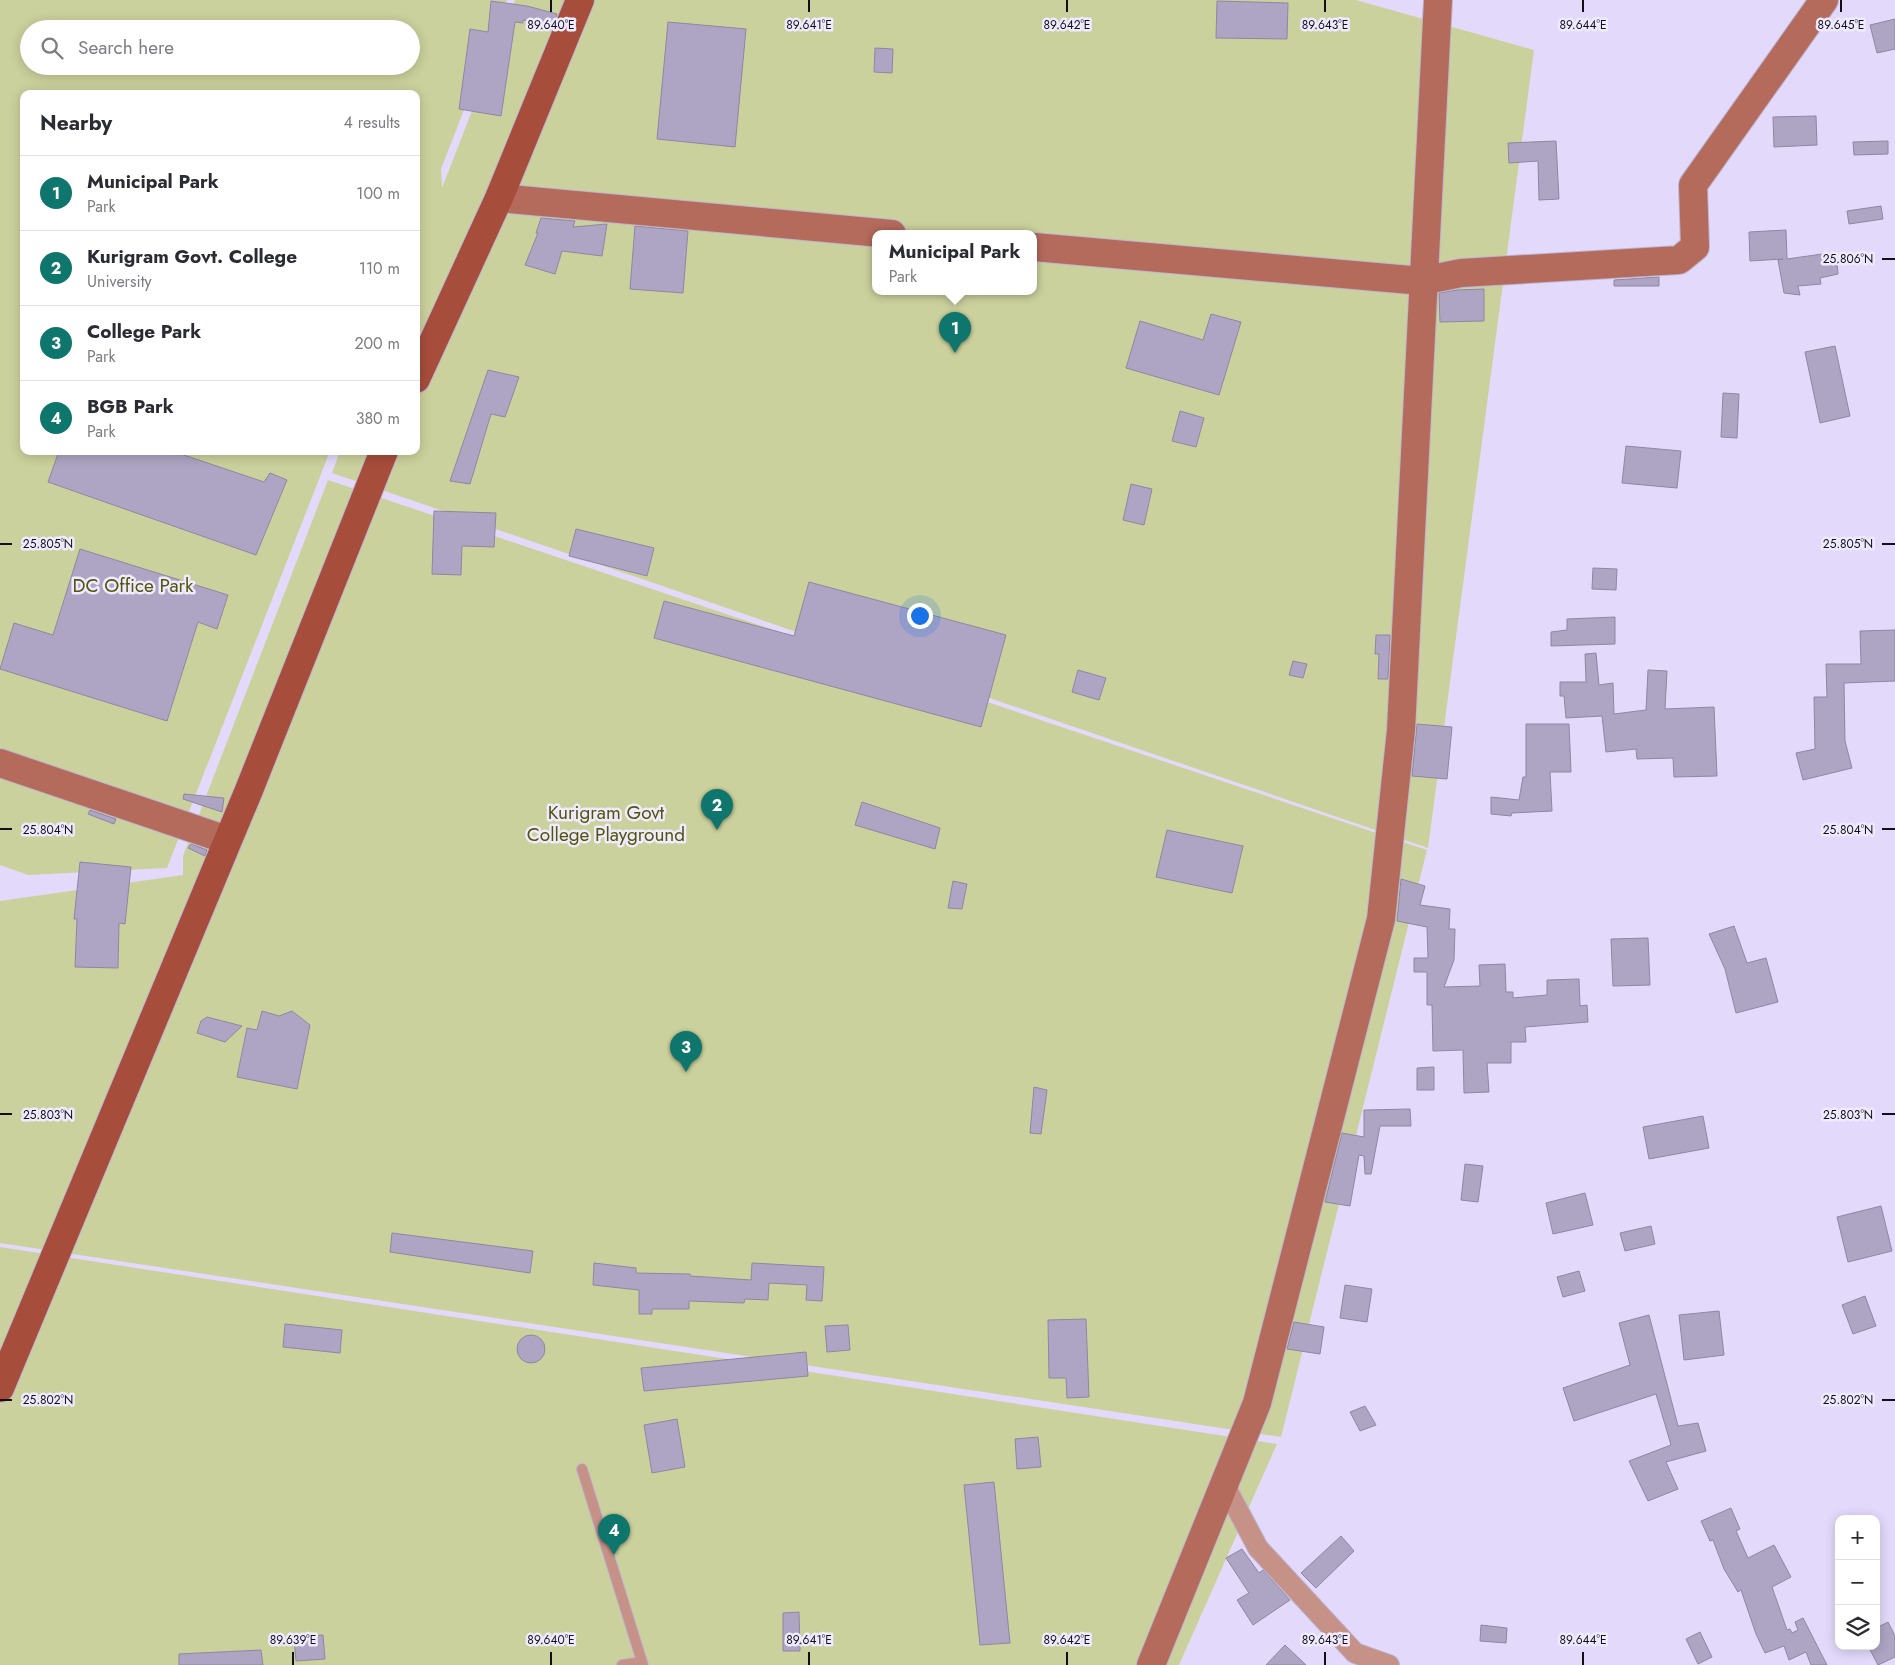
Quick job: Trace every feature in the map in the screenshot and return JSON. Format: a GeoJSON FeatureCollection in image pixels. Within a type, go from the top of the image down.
{"type":"FeatureCollection","features":[{"type":"Feature","properties":{"kind":"main road"},"geometry":{"type":"LineString","coordinates":[[420,370],[498,198],[580,0]]}},
{"type":"Feature","properties":{"kind":"main road"},"geometry":{"type":"LineString","coordinates":[[0,1388],[227,840],[382,455]]}},
{"type":"Feature","properties":{"kind":"street"},"geometry":{"type":"LineString","coordinates":[[1151,1665],[1257,1403],[1381,919],[1401,730],[1422,281],[1438,0]]}},
{"type":"Feature","properties":{"kind":"street"},"geometry":{"type":"LineString","coordinates":[[1037,247],[1422,281],[1461,273],[1680,260],[1695,247],[1693,185],[1824,0]]}},
{"type":"Feature","properties":{"kind":"street"},"geometry":{"type":"LineString","coordinates":[[498,198],[872,232]]}},
{"type":"Feature","properties":{"kind":"street"},"geometry":{"type":"LineString","coordinates":[[0,763],[227,840]]}},
{"type":"Feature","properties":{"kind":"street"},"geometry":{"type":"LineString","coordinates":[[1224,1484],[1258,1548],[1355,1653],[1389,1665]]}},
{"type":"Feature","properties":{"kind":"lane"},"geometry":{"type":"LineString","coordinates":[[582,1469],[642,1663],[622,1665]]}},
{"type":"Feature","properties":{"kind":"green space","name":"DC Office Park"},"geometry":{"type":"Polygon","coordinates":[[[0,0],[507,0],[441,169],[442,188],[515,0],[1356,0],[1534,50],[1428,848],[332,473],[339,455],[420,455],[420,90],[20,90],[20,455],[328,455],[167,868],[28,875],[0,865],[0,0]]]}},
{"type":"Feature","properties":{"kind":"green space","name":"Kurigram Govt College Playground"},"geometry":{"type":"Polygon","coordinates":[[[328,480],[1427,850],[1281,1437],[0,1243],[0,901],[183,875],[183,856],[328,480]]]}},
{"type":"Feature","properties":{"kind":"green space"},"geometry":{"type":"Polygon","coordinates":[[[0,1247],[1277,1444],[1179,1665],[0,1665],[0,1247]]]}},
{"type":"Feature","properties":{"kind":"building"},"geometry":{"type":"Polygon","coordinates":[[[491,1],[527,6],[557,14],[553,25],[523,20],[523,23],[515,22],[501,116],[459,109],[470,29],[488,32],[491,1]]]}},
{"type":"Feature","properties":{"kind":"building"},"geometry":{"type":"Polygon","coordinates":[[[1217,1],[1288,3],[1287,39],[1216,38],[1217,1]]]}},
{"type":"Feature","properties":{"kind":"building"},"geometry":{"type":"Polygon","coordinates":[[[1895,19],[1895,49],[1877,53],[1870,25],[1895,19]]]}},
{"type":"Feature","properties":{"kind":"building"},"geometry":{"type":"Polygon","coordinates":[[[668,22],[746,29],[735,147],[657,139],[668,22]]]}},
{"type":"Feature","properties":{"kind":"building"},"geometry":{"type":"Polygon","coordinates":[[[875,48],[893,49],[892,73],[874,72],[875,48]]]}},
{"type":"Feature","properties":{"kind":"building"},"geometry":{"type":"Polygon","coordinates":[[[1816,116],[1817,145],[1774,147],[1773,117],[1816,116]]]}},
{"type":"Feature","properties":{"kind":"building"},"geometry":{"type":"Polygon","coordinates":[[[1556,141],[1559,199],[1539,200],[1538,161],[1509,163],[1508,143],[1556,141]]]}},
{"type":"Feature","properties":{"kind":"building"},"geometry":{"type":"Polygon","coordinates":[[[1888,141],[1888,154],[1854,155],[1853,142],[1888,141]]]}},
{"type":"Feature","properties":{"kind":"building"},"geometry":{"type":"Polygon","coordinates":[[[1881,206],[1883,219],[1849,224],[1847,211],[1881,206]]]}},
{"type":"Feature","properties":{"kind":"building"},"geometry":{"type":"Polygon","coordinates":[[[541,218],[575,221],[573,227],[607,224],[602,256],[562,251],[555,274],[525,265],[538,233],[536,233],[541,218]]]}},
{"type":"Feature","properties":{"kind":"building"},"geometry":{"type":"Polygon","coordinates":[[[635,226],[688,231],[683,293],[630,289],[635,226]]]}},
{"type":"Feature","properties":{"kind":"building"},"geometry":{"type":"Polygon","coordinates":[[[1786,230],[1787,259],[1836,252],[1838,274],[1820,278],[1821,284],[1798,286],[1800,295],[1784,293],[1778,260],[1783,259],[1750,261],[1749,232],[1786,230]]]}},
{"type":"Feature","properties":{"kind":"building"},"geometry":{"type":"Polygon","coordinates":[[[1659,277],[1659,286],[1614,286],[1614,280],[1659,277]]]}},
{"type":"Feature","properties":{"kind":"building"},"geometry":{"type":"Polygon","coordinates":[[[1484,289],[1484,321],[1440,322],[1439,293],[1484,289]]]}},
{"type":"Feature","properties":{"kind":"building"},"geometry":{"type":"Polygon","coordinates":[[[1211,314],[1241,322],[1219,395],[1126,368],[1140,321],[1203,340],[1211,314]]]}},
{"type":"Feature","properties":{"kind":"building"},"geometry":{"type":"Polygon","coordinates":[[[1835,346],[1850,416],[1820,423],[1805,352],[1835,346]]]}},
{"type":"Feature","properties":{"kind":"building"},"geometry":{"type":"Polygon","coordinates":[[[488,370],[519,377],[505,417],[491,414],[470,484],[450,481],[488,370]]]}},
{"type":"Feature","properties":{"kind":"building"},"geometry":{"type":"Polygon","coordinates":[[[1723,393],[1739,394],[1737,438],[1721,437],[1723,393]]]}},
{"type":"Feature","properties":{"kind":"building"},"geometry":{"type":"Polygon","coordinates":[[[1180,411],[1204,418],[1196,447],[1172,441],[1180,411]]]}},
{"type":"Feature","properties":{"kind":"building"},"geometry":{"type":"Polygon","coordinates":[[[1626,446],[1681,451],[1677,488],[1622,483],[1626,446]]]}},
{"type":"Feature","properties":{"kind":"building"},"geometry":{"type":"Polygon","coordinates":[[[58,455],[184,455],[264,482],[270,473],[287,480],[256,555],[48,482],[58,455]]]}},
{"type":"Feature","properties":{"kind":"building"},"geometry":{"type":"Polygon","coordinates":[[[1131,484],[1152,489],[1144,525],[1123,520],[1131,484]]]}},
{"type":"Feature","properties":{"kind":"building"},"geometry":{"type":"Polygon","coordinates":[[[434,511],[496,513],[494,547],[462,546],[461,575],[432,574],[434,511]]]}},
{"type":"Feature","properties":{"kind":"building"},"geometry":{"type":"Polygon","coordinates":[[[576,529],[654,548],[647,576],[569,556],[576,529]]]}},
{"type":"Feature","properties":{"kind":"building"},"geometry":{"type":"Polygon","coordinates":[[[80,549],[228,595],[217,629],[198,622],[167,721],[0,669],[14,623],[53,635],[80,549]]]}},
{"type":"Feature","properties":{"kind":"building"},"geometry":{"type":"Polygon","coordinates":[[[1593,568],[1617,569],[1616,590],[1592,589],[1593,568]]]}},
{"type":"Feature","properties":{"kind":"building"},"geometry":{"type":"Polygon","coordinates":[[[809,582],[1006,635],[981,727],[654,638],[664,601],[794,636],[809,582]]]}},
{"type":"Feature","properties":{"kind":"building"},"geometry":{"type":"Polygon","coordinates":[[[1615,617],[1615,644],[1551,646],[1551,632],[1567,630],[1567,619],[1615,617]]]}},
{"type":"Feature","properties":{"kind":"building"},"geometry":{"type":"Polygon","coordinates":[[[1895,630],[1895,681],[1844,683],[1845,741],[1852,768],[1803,780],[1796,753],[1815,749],[1814,697],[1827,697],[1826,664],[1861,664],[1860,631],[1895,630]]]}},
{"type":"Feature","properties":{"kind":"building"},"geometry":{"type":"Polygon","coordinates":[[[1376,635],[1390,635],[1388,679],[1378,679],[1379,654],[1375,654],[1376,635]]]}},
{"type":"Feature","properties":{"kind":"building"},"geometry":{"type":"Polygon","coordinates":[[[1596,653],[1599,685],[1613,683],[1614,714],[1646,710],[1648,670],[1667,671],[1665,709],[1714,707],[1717,776],[1674,777],[1673,758],[1637,759],[1636,749],[1606,752],[1602,716],[1566,718],[1564,696],[1560,696],[1560,682],[1586,682],[1585,654],[1596,653]]]}},
{"type":"Feature","properties":{"kind":"building"},"geometry":{"type":"Polygon","coordinates":[[[1293,661],[1307,664],[1303,678],[1289,675],[1293,661]]]}},
{"type":"Feature","properties":{"kind":"building"},"geometry":{"type":"Polygon","coordinates":[[[1078,670],[1106,678],[1099,700],[1072,692],[1078,670]]]}},
{"type":"Feature","properties":{"kind":"building"},"geometry":{"type":"Polygon","coordinates":[[[1417,724],[1452,727],[1447,779],[1412,776],[1417,724]]]}},
{"type":"Feature","properties":{"kind":"building"},"geometry":{"type":"Polygon","coordinates":[[[1526,724],[1569,724],[1571,772],[1550,772],[1552,811],[1512,813],[1511,816],[1491,814],[1491,797],[1519,800],[1523,777],[1526,777],[1526,724]]]}},
{"type":"Feature","properties":{"kind":"building"},"geometry":{"type":"Polygon","coordinates":[[[184,794],[224,798],[222,812],[183,799],[184,794]]]}},
{"type":"Feature","properties":{"kind":"building"},"geometry":{"type":"Polygon","coordinates":[[[862,802],[940,828],[935,849],[855,825],[862,802]]]}},
{"type":"Feature","properties":{"kind":"building"},"geometry":{"type":"Polygon","coordinates":[[[90,810],[116,819],[114,824],[88,814],[90,810]]]}},
{"type":"Feature","properties":{"kind":"building"},"geometry":{"type":"Polygon","coordinates":[[[1167,830],[1243,846],[1232,893],[1156,877],[1167,830]]]}},
{"type":"Feature","properties":{"kind":"building"},"geometry":{"type":"Polygon","coordinates":[[[191,844],[207,850],[205,856],[188,848],[191,844]]]}},
{"type":"Feature","properties":{"kind":"building"},"geometry":{"type":"Polygon","coordinates":[[[80,862],[131,867],[125,924],[119,923],[118,968],[75,967],[77,919],[74,919],[80,862]]]}},
{"type":"Feature","properties":{"kind":"building"},"geometry":{"type":"Polygon","coordinates":[[[1401,879],[1425,886],[1420,905],[1450,909],[1449,929],[1455,929],[1454,960],[1444,987],[1480,986],[1479,965],[1505,964],[1506,992],[1513,992],[1513,998],[1547,995],[1547,980],[1579,979],[1580,1006],[1587,1005],[1588,1022],[1525,1027],[1526,1042],[1511,1042],[1511,1063],[1487,1063],[1489,1092],[1464,1093],[1463,1050],[1433,1051],[1432,1005],[1427,1005],[1427,972],[1414,972],[1414,958],[1428,958],[1427,927],[1397,921],[1401,879]]]}},
{"type":"Feature","properties":{"kind":"building"},"geometry":{"type":"Polygon","coordinates":[[[953,881],[967,884],[962,909],[948,908],[953,881]]]}},
{"type":"Feature","properties":{"kind":"building"},"geometry":{"type":"Polygon","coordinates":[[[1734,926],[1747,963],[1766,958],[1778,1002],[1736,1013],[1725,969],[1709,934],[1734,926]]]}},
{"type":"Feature","properties":{"kind":"building"},"geometry":{"type":"Polygon","coordinates":[[[1648,938],[1650,985],[1613,986],[1611,939],[1648,938]]]}},
{"type":"Feature","properties":{"kind":"building"},"geometry":{"type":"Polygon","coordinates":[[[262,1011],[279,1016],[292,1011],[310,1025],[297,1089],[237,1077],[247,1028],[257,1030],[262,1011]]]}},
{"type":"Feature","properties":{"kind":"building"},"geometry":{"type":"Polygon","coordinates":[[[207,1017],[242,1026],[225,1042],[197,1033],[201,1021],[207,1017]]]}},
{"type":"Feature","properties":{"kind":"building"},"geometry":{"type":"Polygon","coordinates":[[[1434,1067],[1434,1090],[1417,1090],[1417,1068],[1434,1067]]]}},
{"type":"Feature","properties":{"kind":"building"},"geometry":{"type":"Polygon","coordinates":[[[1034,1087],[1047,1090],[1041,1134],[1030,1133],[1034,1087]]]}},
{"type":"Feature","properties":{"kind":"building"},"geometry":{"type":"Polygon","coordinates":[[[1410,1109],[1411,1126],[1380,1126],[1371,1174],[1365,1174],[1364,1156],[1359,1155],[1350,1206],[1325,1202],[1342,1133],[1364,1137],[1364,1110],[1410,1109]]]}},
{"type":"Feature","properties":{"kind":"building"},"geometry":{"type":"Polygon","coordinates":[[[1703,1116],[1709,1148],[1649,1159],[1643,1127],[1703,1116]]]}},
{"type":"Feature","properties":{"kind":"building"},"geometry":{"type":"Polygon","coordinates":[[[1465,1164],[1483,1166],[1478,1202],[1461,1200],[1465,1164]]]}},
{"type":"Feature","properties":{"kind":"building"},"geometry":{"type":"Polygon","coordinates":[[[1585,1193],[1593,1225],[1553,1234],[1546,1203],[1585,1193]]]}},
{"type":"Feature","properties":{"kind":"building"},"geometry":{"type":"Polygon","coordinates":[[[1881,1206],[1892,1251],[1848,1262],[1837,1217],[1881,1206]]]}},
{"type":"Feature","properties":{"kind":"building"},"geometry":{"type":"Polygon","coordinates":[[[1651,1226],[1655,1244],[1625,1251],[1620,1233],[1651,1226]]]}},
{"type":"Feature","properties":{"kind":"building"},"geometry":{"type":"Polygon","coordinates":[[[392,1233],[533,1251],[530,1273],[390,1252],[392,1233]]]}},
{"type":"Feature","properties":{"kind":"building"},"geometry":{"type":"Polygon","coordinates":[[[594,1263],[636,1268],[636,1273],[690,1274],[690,1276],[751,1280],[752,1263],[824,1267],[822,1301],[806,1300],[807,1285],[769,1283],[768,1300],[745,1299],[744,1303],[689,1301],[689,1309],[652,1309],[652,1314],[639,1314],[639,1290],[593,1285],[594,1263]]]}},
{"type":"Feature","properties":{"kind":"building"},"geometry":{"type":"Polygon","coordinates":[[[1579,1271],[1585,1291],[1563,1297],[1557,1277],[1579,1271]]]}},
{"type":"Feature","properties":{"kind":"building"},"geometry":{"type":"Polygon","coordinates":[[[1345,1285],[1372,1289],[1367,1322],[1340,1318],[1345,1285]]]}},
{"type":"Feature","properties":{"kind":"building"},"geometry":{"type":"Polygon","coordinates":[[[1865,1296],[1876,1326],[1853,1334],[1842,1305],[1865,1296]]]}},
{"type":"Feature","properties":{"kind":"building"},"geometry":{"type":"Polygon","coordinates":[[[1719,1311],[1724,1355],[1684,1360],[1679,1315],[1719,1311]]]}},
{"type":"Feature","properties":{"kind":"building"},"geometry":{"type":"Polygon","coordinates":[[[1649,1315],[1678,1426],[1698,1423],[1706,1451],[1666,1462],[1678,1489],[1648,1501],[1629,1461],[1671,1445],[1656,1394],[1574,1421],[1563,1388],[1630,1365],[1619,1323],[1649,1315]]]}},
{"type":"Feature","properties":{"kind":"building"},"geometry":{"type":"Polygon","coordinates":[[[1086,1319],[1089,1397],[1067,1398],[1066,1378],[1049,1378],[1048,1320],[1086,1319]]]}},
{"type":"Feature","properties":{"kind":"building"},"geometry":{"type":"Polygon","coordinates":[[[1294,1322],[1324,1327],[1320,1354],[1287,1349],[1294,1322]]]}},
{"type":"Feature","properties":{"kind":"building"},"geometry":{"type":"Polygon","coordinates":[[[285,1324],[342,1330],[340,1353],[283,1347],[285,1324]]]}},
{"type":"Feature","properties":{"kind":"building"},"geometry":{"type":"Polygon","coordinates":[[[848,1325],[850,1350],[827,1352],[825,1326],[848,1325]]]}},
{"type":"Feature","properties":{"kind":"building"},"geometry":{"type":"Polygon","coordinates":[[[531,1335],[541,1339],[545,1349],[541,1359],[531,1363],[521,1359],[517,1349],[521,1339],[531,1335]]]}},
{"type":"Feature","properties":{"kind":"building"},"geometry":{"type":"Polygon","coordinates":[[[806,1352],[808,1376],[644,1391],[641,1368],[806,1352]]]}},
{"type":"Feature","properties":{"kind":"building"},"geometry":{"type":"Polygon","coordinates":[[[1365,1406],[1376,1425],[1360,1431],[1350,1412],[1365,1406]]]}},
{"type":"Feature","properties":{"kind":"building"},"geometry":{"type":"Polygon","coordinates":[[[677,1419],[685,1467],[652,1473],[644,1425],[677,1419]]]}},
{"type":"Feature","properties":{"kind":"building"},"geometry":{"type":"Polygon","coordinates":[[[1038,1437],[1041,1467],[1017,1469],[1015,1439],[1038,1437]]]}},
{"type":"Feature","properties":{"kind":"building"},"geometry":{"type":"Polygon","coordinates":[[[994,1482],[1010,1643],[980,1645],[964,1485],[994,1482]]]}},
{"type":"Feature","properties":{"kind":"building"},"geometry":{"type":"Polygon","coordinates":[[[1731,1508],[1740,1529],[1736,1531],[1748,1558],[1774,1545],[1791,1577],[1772,1587],[1787,1630],[1790,1629],[1792,1633],[1798,1630],[1795,1622],[1803,1618],[1827,1665],[1811,1665],[1806,1652],[1789,1660],[1784,1646],[1765,1653],[1756,1634],[1741,1590],[1738,1592],[1724,1569],[1713,1540],[1710,1541],[1701,1521],[1731,1508]]]}},
{"type":"Feature","properties":{"kind":"building"},"geometry":{"type":"Polygon","coordinates":[[[1341,1536],[1354,1551],[1316,1588],[1301,1573],[1341,1536]]]}},
{"type":"Feature","properties":{"kind":"building"},"geometry":{"type":"Polygon","coordinates":[[[1242,1549],[1259,1573],[1263,1570],[1290,1600],[1253,1625],[1237,1600],[1249,1593],[1226,1558],[1242,1549]]]}},
{"type":"Feature","properties":{"kind":"building"},"geometry":{"type":"Polygon","coordinates":[[[799,1612],[800,1651],[783,1651],[783,1613],[799,1612]]]}},
{"type":"Feature","properties":{"kind":"building"},"geometry":{"type":"Polygon","coordinates":[[[1888,1622],[1895,1636],[1895,1657],[1878,1665],[1870,1650],[1880,1650],[1880,1626],[1888,1622]]]}},
{"type":"Feature","properties":{"kind":"building"},"geometry":{"type":"Polygon","coordinates":[[[1481,1625],[1507,1628],[1506,1643],[1480,1641],[1481,1625]]]}},
{"type":"Feature","properties":{"kind":"building"},"geometry":{"type":"Polygon","coordinates":[[[1700,1632],[1712,1657],[1698,1664],[1686,1639],[1700,1632]]]}},
{"type":"Feature","properties":{"kind":"building"},"geometry":{"type":"Polygon","coordinates":[[[323,1635],[325,1659],[296,1661],[294,1637],[323,1635]]]}},
{"type":"Feature","properties":{"kind":"building"},"geometry":{"type":"Polygon","coordinates":[[[1285,1645],[1306,1665],[1266,1665],[1285,1645]]]}},
{"type":"Feature","properties":{"kind":"building"},"geometry":{"type":"Polygon","coordinates":[[[261,1650],[263,1665],[179,1665],[179,1654],[261,1650]]]}},
{"type":"Feature","properties":{"kind":"place","name":"Municipal Park"},"geometry":{"type":"Point","coordinates":[955,353]}},
{"type":"Feature","properties":{"kind":"place","name":"Kurigram Govt. College"},"geometry":{"type":"Point","coordinates":[717,830]}},
{"type":"Feature","properties":{"kind":"place","name":"College Park"},"geometry":{"type":"Point","coordinates":[686,1072]}},
{"type":"Feature","properties":{"kind":"place","name":"BGB Park"},"geometry":{"type":"Point","coordinates":[614,1555]}}]}
